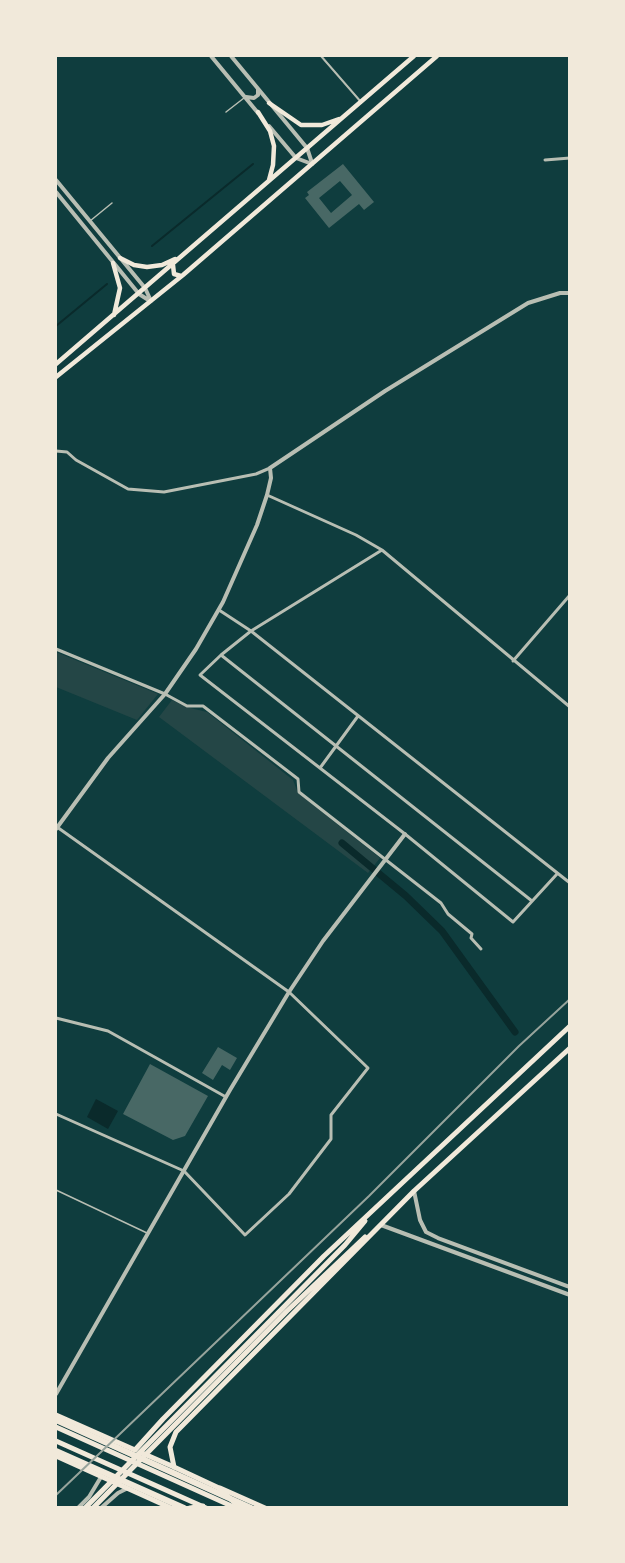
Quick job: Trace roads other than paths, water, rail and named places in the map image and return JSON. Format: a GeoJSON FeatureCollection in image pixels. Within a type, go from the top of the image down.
{"type":"FeatureCollection","features":[{"type":"Feature","properties":{"kind":"highway"},"geometry":{"type":"LineString","coordinates":[[56,1420],[251,1508]]}},
{"type":"Feature","properties":{"kind":"highway"},"geometry":{"type":"LineString","coordinates":[[56,1451],[184,1508]]}},
{"type":"Feature","properties":{"kind":"main road"},"geometry":{"type":"LineString","coordinates":[[56,364],[414,56]]}},
{"type":"Feature","properties":{"kind":"main road"},"geometry":{"type":"LineString","coordinates":[[56,377],[151,302],[437,56]]}},
{"type":"Feature","properties":{"kind":"main road"},"geometry":{"type":"LineString","coordinates":[[269,103],[302,125],[322,125],[342,118]]}},
{"type":"Feature","properties":{"kind":"main road"},"geometry":{"type":"LineString","coordinates":[[258,112],[270,131],[274,146],[273,165],[268,182]]}},
{"type":"Feature","properties":{"kind":"main road"},"geometry":{"type":"LineString","coordinates":[[120,258],[134,265],[147,267],[170,263],[183,255]]}},
{"type":"Feature","properties":{"kind":"main road"},"geometry":{"type":"LineString","coordinates":[[113,263],[120,288],[114,315]]}},
{"type":"Feature","properties":{"kind":"main road"},"geometry":{"type":"LineString","coordinates":[[173,265],[174,274],[183,275]]}},
{"type":"Feature","properties":{"kind":"main road"},"geometry":{"type":"LineString","coordinates":[[135,1450],[324,1256],[570,1026]]}},
{"type":"Feature","properties":{"kind":"main road"},"geometry":{"type":"LineString","coordinates":[[174,1467],[170,1447],[173,1436],[178,1430],[334,1274],[380,1224],[570,1048]]}},
{"type":"Feature","properties":{"kind":"main road"},"geometry":{"type":"LineString","coordinates":[[93,1508],[285,1309],[345,1245],[373,1211]]}},
{"type":"Feature","properties":{"kind":"main road"},"geometry":{"type":"LineString","coordinates":[[85,1508],[285,1309],[380,1224]]}},
{"type":"Feature","properties":{"kind":"main road"},"geometry":{"type":"LineString","coordinates":[[56,1415],[265,1508]]}},
{"type":"Feature","properties":{"kind":"main road"},"geometry":{"type":"LineString","coordinates":[[164,1419],[167,1428],[178,1430]]}},
{"type":"Feature","properties":{"kind":"main road"},"geometry":{"type":"LineString","coordinates":[[56,1427],[238,1508]]}},
{"type":"Feature","properties":{"kind":"main road"},"geometry":{"type":"LineString","coordinates":[[56,1441],[205,1507]]}},
{"type":"Feature","properties":{"kind":"main road"},"geometry":{"type":"LineString","coordinates":[[56,1456],[171,1508]]}},
{"type":"Feature","properties":{"kind":"main road"},"geometry":{"type":"LineString","coordinates":[[219,1488],[238,1508]]}},
{"type":"Feature","properties":{"kind":"main road"},"geometry":{"type":"LineString","coordinates":[[190,1508],[205,1507]]}},
{"type":"Feature","properties":{"kind":"street"},"geometry":{"type":"LineString","coordinates":[[211,56],[296,158],[312,164]]}},
{"type":"Feature","properties":{"kind":"street"},"geometry":{"type":"LineString","coordinates":[[231,56],[307,148],[312,164]]}},
{"type":"Feature","properties":{"kind":"street"},"geometry":{"type":"LineString","coordinates":[[321,56],[361,102]]}},
{"type":"Feature","properties":{"kind":"street"},"geometry":{"type":"LineString","coordinates":[[245,97],[254,98],[258,95],[258,88]]}},
{"type":"Feature","properties":{"kind":"street"},"geometry":{"type":"LineString","coordinates":[[545,160],[570,158]]}},
{"type":"Feature","properties":{"kind":"street"},"geometry":{"type":"LineString","coordinates":[[56,180],[145,288],[151,302]]}},
{"type":"Feature","properties":{"kind":"street"},"geometry":{"type":"LineString","coordinates":[[56,192],[139,294],[151,302]]}},
{"type":"Feature","properties":{"kind":"street"},"geometry":{"type":"LineString","coordinates":[[56,450],[67,452],[76,460],[128,489],[164,492],[256,474],[270,468],[385,391],[528,303],[560,293],[570,293]]}},
{"type":"Feature","properties":{"kind":"street"},"geometry":{"type":"LineString","coordinates":[[56,1114],[184,1171],[244,1235],[290,1194],[331,1139],[331,1115],[368,1068],[289,992],[56,828],[106,761],[165,694],[190,660],[219,610],[253,535],[267,495],[271,478],[270,468]]}},
{"type":"Feature","properties":{"kind":"street"},"geometry":{"type":"LineString","coordinates":[[267,495],[356,535],[382,550],[570,707]]}},
{"type":"Feature","properties":{"kind":"street"},"geometry":{"type":"LineString","coordinates":[[382,550],[251,631],[200,675],[405,834],[513,922],[557,874]]}},
{"type":"Feature","properties":{"kind":"street"},"geometry":{"type":"LineString","coordinates":[[513,661],[570,595]]}},
{"type":"Feature","properties":{"kind":"street"},"geometry":{"type":"LineString","coordinates":[[219,610],[251,631],[570,883]]}},
{"type":"Feature","properties":{"kind":"street"},"geometry":{"type":"LineString","coordinates":[[56,649],[165,694],[187,706],[203,706],[298,779],[299,792],[441,903],[448,914],[472,934],[471,938],[481,949]]}},
{"type":"Feature","properties":{"kind":"street"},"geometry":{"type":"LineString","coordinates":[[221,655],[532,901]]}},
{"type":"Feature","properties":{"kind":"street"},"geometry":{"type":"LineString","coordinates":[[320,768],[358,716]]}},
{"type":"Feature","properties":{"kind":"street"},"geometry":{"type":"LineString","coordinates":[[56,1394],[226,1097],[289,992],[405,834]]}},
{"type":"Feature","properties":{"kind":"street"},"geometry":{"type":"LineString","coordinates":[[56,1018],[108,1031],[226,1097]]}},
{"type":"Feature","properties":{"kind":"street"},"geometry":{"type":"LineString","coordinates":[[414,1191],[420,1220],[426,1232],[570,1287]]}},
{"type":"Feature","properties":{"kind":"street"},"geometry":{"type":"LineString","coordinates":[[380,1224],[570,1295]]}},
{"type":"Feature","properties":{"kind":"street"},"geometry":{"type":"LineString","coordinates":[[78,1508],[89,1497],[101,1476]]}},
{"type":"Feature","properties":{"kind":"street"},"geometry":{"type":"LineString","coordinates":[[101,1508],[118,1493],[129,1488]]}},
{"type":"Feature","properties":{"kind":"lane"},"geometry":{"type":"LineString","coordinates":[[226,112],[245,97]]}},
{"type":"Feature","properties":{"kind":"lane"},"geometry":{"type":"LineString","coordinates":[[89,221],[112,203]]}},
{"type":"Feature","properties":{"kind":"lane"},"geometry":{"type":"LineString","coordinates":[[56,1190],[148,1234]]}},
{"type":"Feature","properties":{"kind":"waterway"},"geometry":{"type":"LineString","coordinates":[[152,246],[253,164]]}},
{"type":"Feature","properties":{"kind":"waterway"},"geometry":{"type":"LineString","coordinates":[[56,326],[107,284]]}},
{"type":"Feature","properties":{"kind":"waterway"},"geometry":{"type":"LineString","coordinates":[[342,843],[406,896],[442,931],[515,1032]]}},
{"type":"Feature","properties":{"kind":"railway"},"geometry":{"type":"LineString","coordinates":[[56,1495],[369,1196],[519,1046],[570,999]]}}]}
